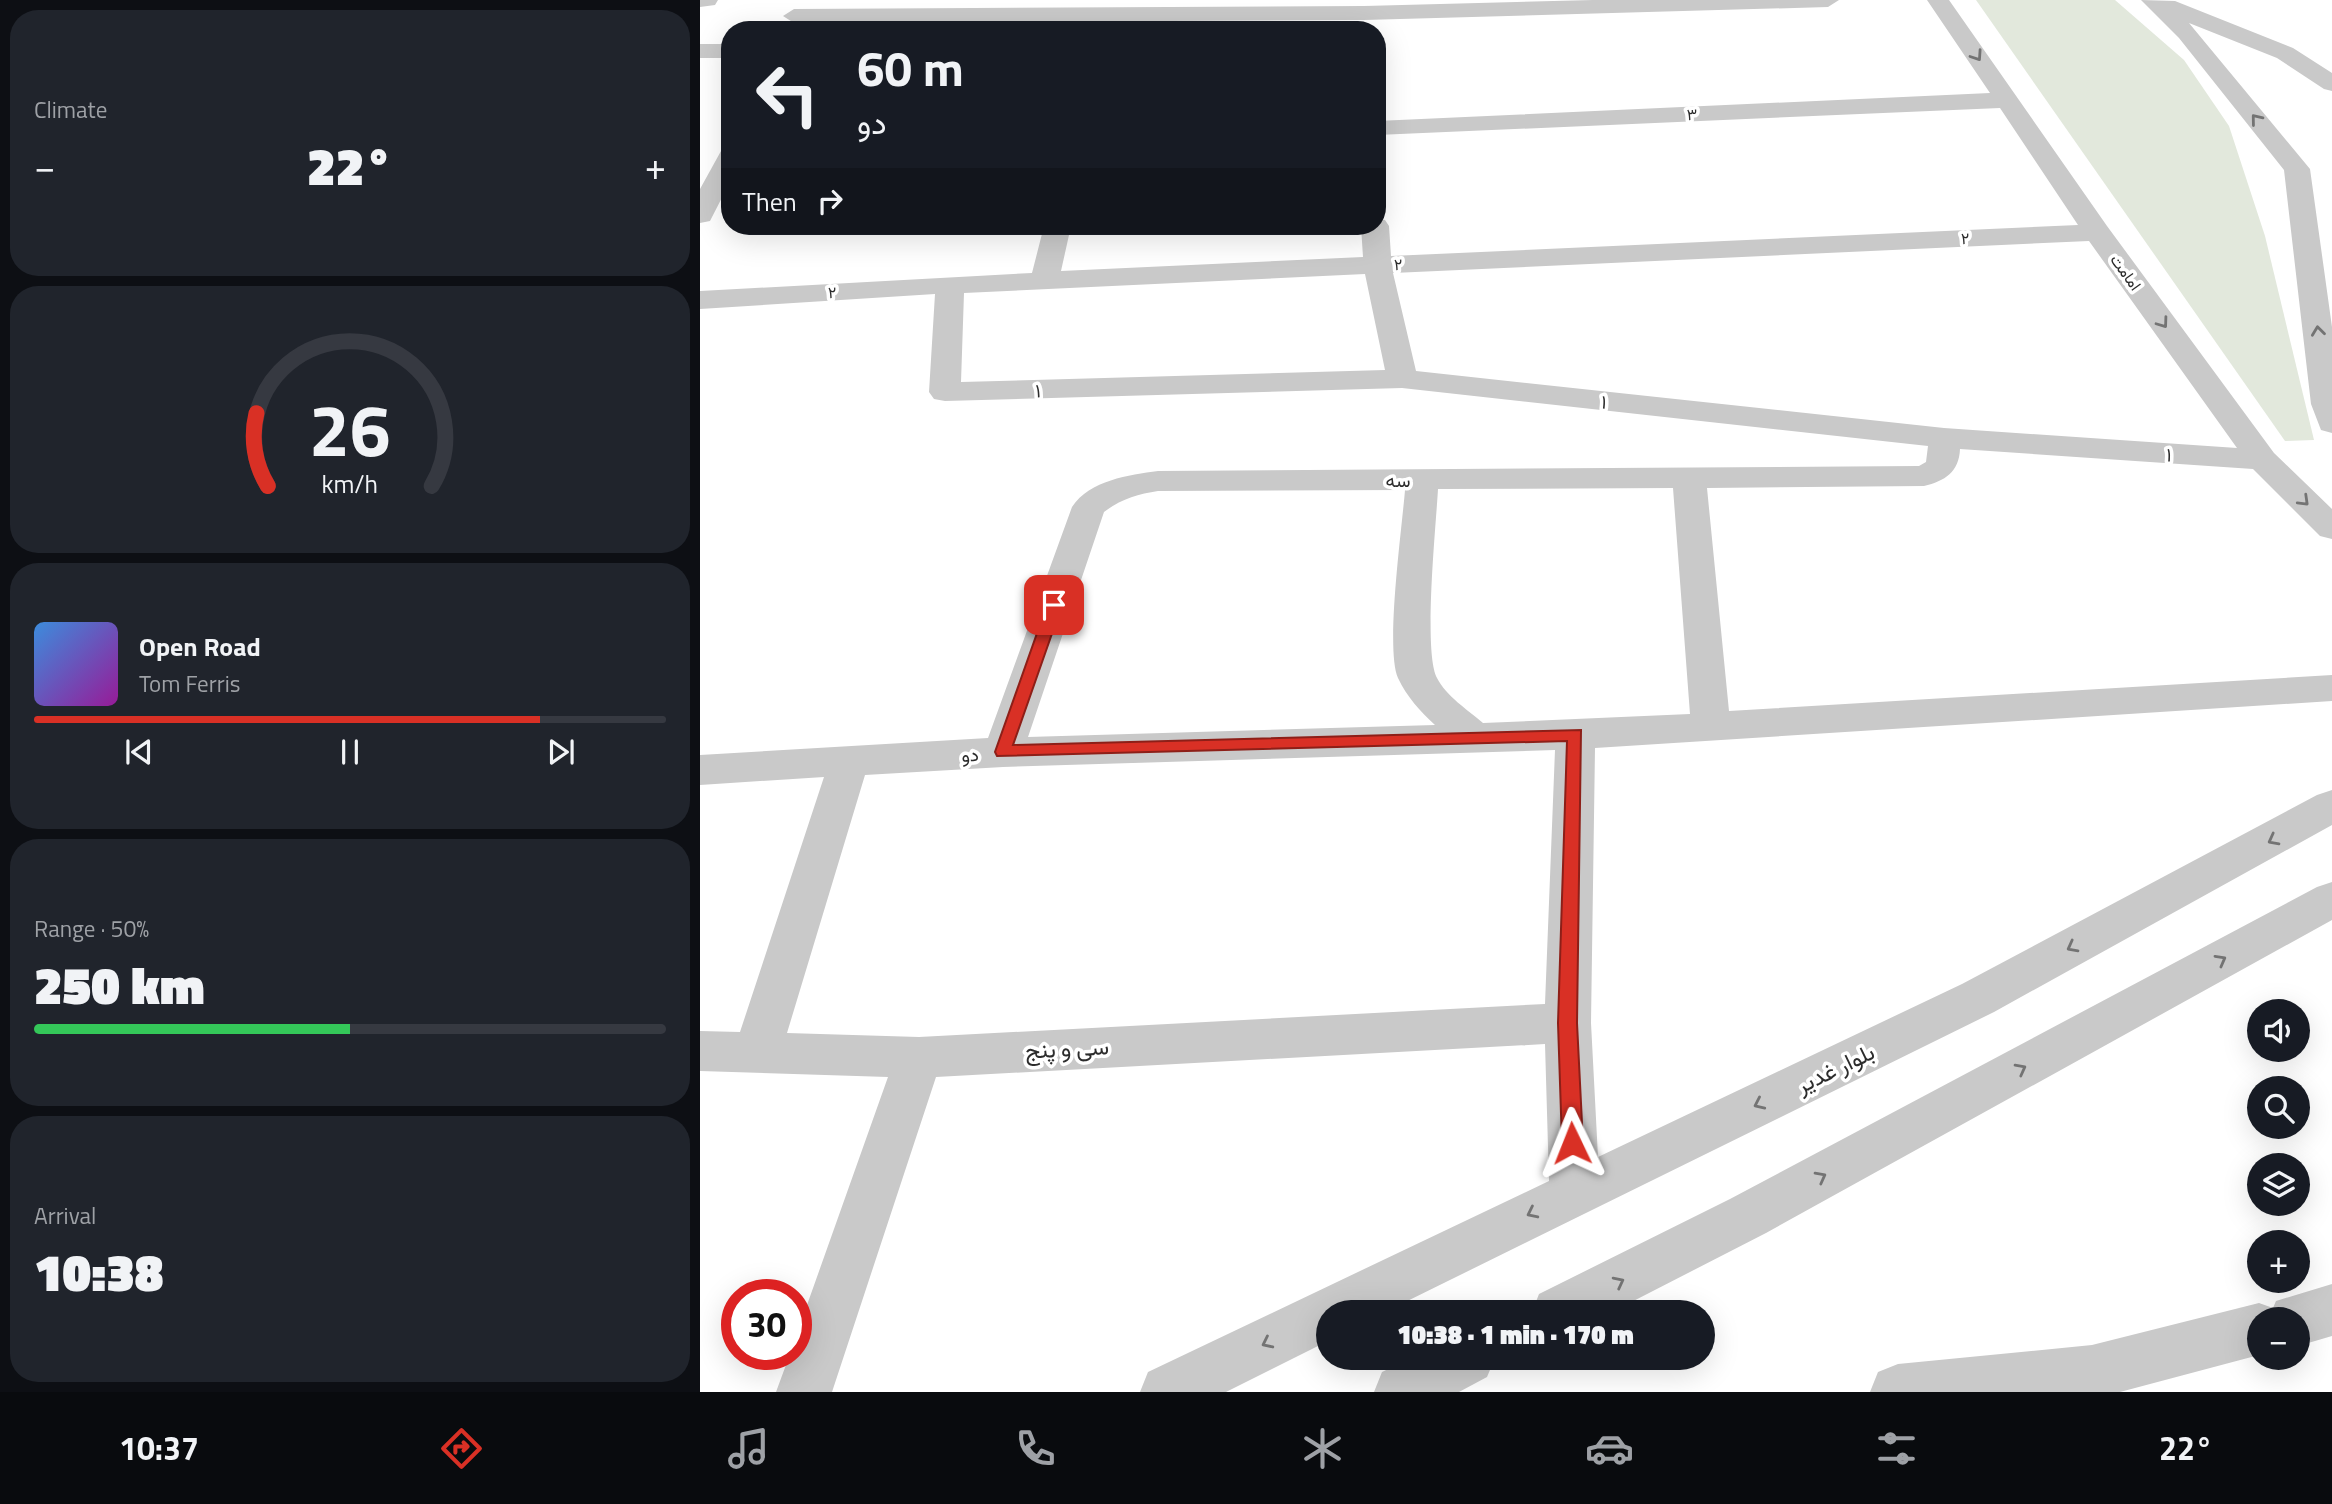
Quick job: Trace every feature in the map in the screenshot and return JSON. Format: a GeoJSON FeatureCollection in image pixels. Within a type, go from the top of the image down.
{"type":"FeatureCollection","features":[{"type":"Feature","properties":{"kind":"street"},"geometry":{"type":"LineString","coordinates":[[700,0],[707,0]]}},
{"type":"Feature","properties":{"kind":"street"},"geometry":{"type":"LineString","coordinates":[[1134,21],[1828,0]]}},
{"type":"Feature","properties":{"kind":"street","name":"امامت"},"geometry":{"type":"LineString","coordinates":[[1938,0],[2097,232],[2262,460],[2332,528]]}},
{"type":"Feature","properties":{"kind":"street"},"geometry":{"type":"LineString","coordinates":[[2153,1],[2285,53],[2332,84]]}},
{"type":"Feature","properties":{"kind":"street"},"geometry":{"type":"LineString","coordinates":[[2153,1],[2187,33],[2297,169],[2327,404],[2332,423]]}},
{"type":"Feature","properties":{"kind":"street"},"geometry":{"type":"LineString","coordinates":[[796,15],[1057,21]]}},
{"type":"Feature","properties":{"kind":"street"},"geometry":{"type":"LineString","coordinates":[[700,51],[721,51]]}},
{"type":"Feature","properties":{"kind":"street","name":"۳"},"geometry":{"type":"LineString","coordinates":[[1386,128],[2007,100]]}},
{"type":"Feature","properties":{"kind":"street"},"geometry":{"type":"LineString","coordinates":[[700,215],[709,182],[721,167]]}},
{"type":"Feature","properties":{"kind":"street","name":"۲"},"geometry":{"type":"LineString","coordinates":[[700,300],[950,285],[2097,232]]}},
{"type":"Feature","properties":{"kind":"street"},"geometry":{"type":"LineString","coordinates":[[1045,281],[1055,235]]}},
{"type":"Feature","properties":{"kind":"street"},"geometry":{"type":"LineString","coordinates":[[1375,235],[1377,265],[1402,379]]}},
{"type":"Feature","properties":{"kind":"street","name":"۱"},"geometry":{"type":"LineString","coordinates":[[950,285],[945,392],[1402,379],[1944,438],[2262,460]]}},
{"type":"Feature","properties":{"kind":"street","name":"سه"},"geometry":{"type":"LineString","coordinates":[[1003,752],[1089,507],[1105,493],[1128,485],[1158,481],[1924,476],[1937,471],[1944,461],[1944,438]]}},
{"type":"Feature","properties":{"kind":"street"},"geometry":{"type":"LineString","coordinates":[[1689,477],[1711,726]]}},
{"type":"Feature","properties":{"kind":"street"},"geometry":{"type":"LineString","coordinates":[[1422,479],[1412,631],[1416,676],[1429,696],[1475,738]]}},
{"type":"Feature","properties":{"kind":"street","name":"دو"},"geometry":{"type":"LineString","coordinates":[[700,770],[1003,752],[1575,735],[2332,688]]}},
{"type":"Feature","properties":{"kind":"street"},"geometry":{"type":"LineString","coordinates":[[1574,1192],[1568,1023],[1575,735]]}},
{"type":"Feature","properties":{"kind":"street"},"geometry":{"type":"LineString","coordinates":[[757,1053],[850,760]]}},
{"type":"Feature","properties":{"kind":"street","name":"بلوار غدیر"},"geometry":{"type":"LineString","coordinates":[[1355,1300],[1978,998],[2332,806]]}},
{"type":"Feature","properties":{"kind":"street"},"geometry":{"type":"LineString","coordinates":[[1582,1300],[1748,1216],[2332,899]]}},
{"type":"Feature","properties":{"kind":"street","name":"سی و پنج"},"geometry":{"type":"LineString","coordinates":[[700,1051],[919,1057],[1568,1023]]}},
{"type":"Feature","properties":{"kind":"street"},"geometry":{"type":"LineString","coordinates":[[804,1392],[919,1057]]}},
{"type":"Feature","properties":{"kind":"street"},"geometry":{"type":"LineString","coordinates":[[2310,1316],[2332,1310]]}},
{"type":"Feature","properties":{"kind":"street","name":"بلوار غدیر"},"geometry":{"type":"LineString","coordinates":[[1168,1392],[1316,1319]]}},
{"type":"Feature","properties":{"kind":"street"},"geometry":{"type":"LineString","coordinates":[[1898,1392],[2095,1382],[2247,1333]]}},
{"type":"Feature","properties":{"kind":"street"},"geometry":{"type":"LineString","coordinates":[[1402,1392],[1445,1370]]}},
{"type":"Feature","properties":{"kind":"shaded area"},"geometry":{"type":"Polygon","coordinates":[[[1976,0],[2115,0],[2184,60],[2229,126],[2265,236],[2314,440],[2285,441],[1976,0]]]}},
{"type":"Feature","properties":{"kind":"route"},"geometry":{"type":"LineString","coordinates":[[1054,605],[1003,752],[1575,735],[1568,1023],[1572,1143]]}}]}
